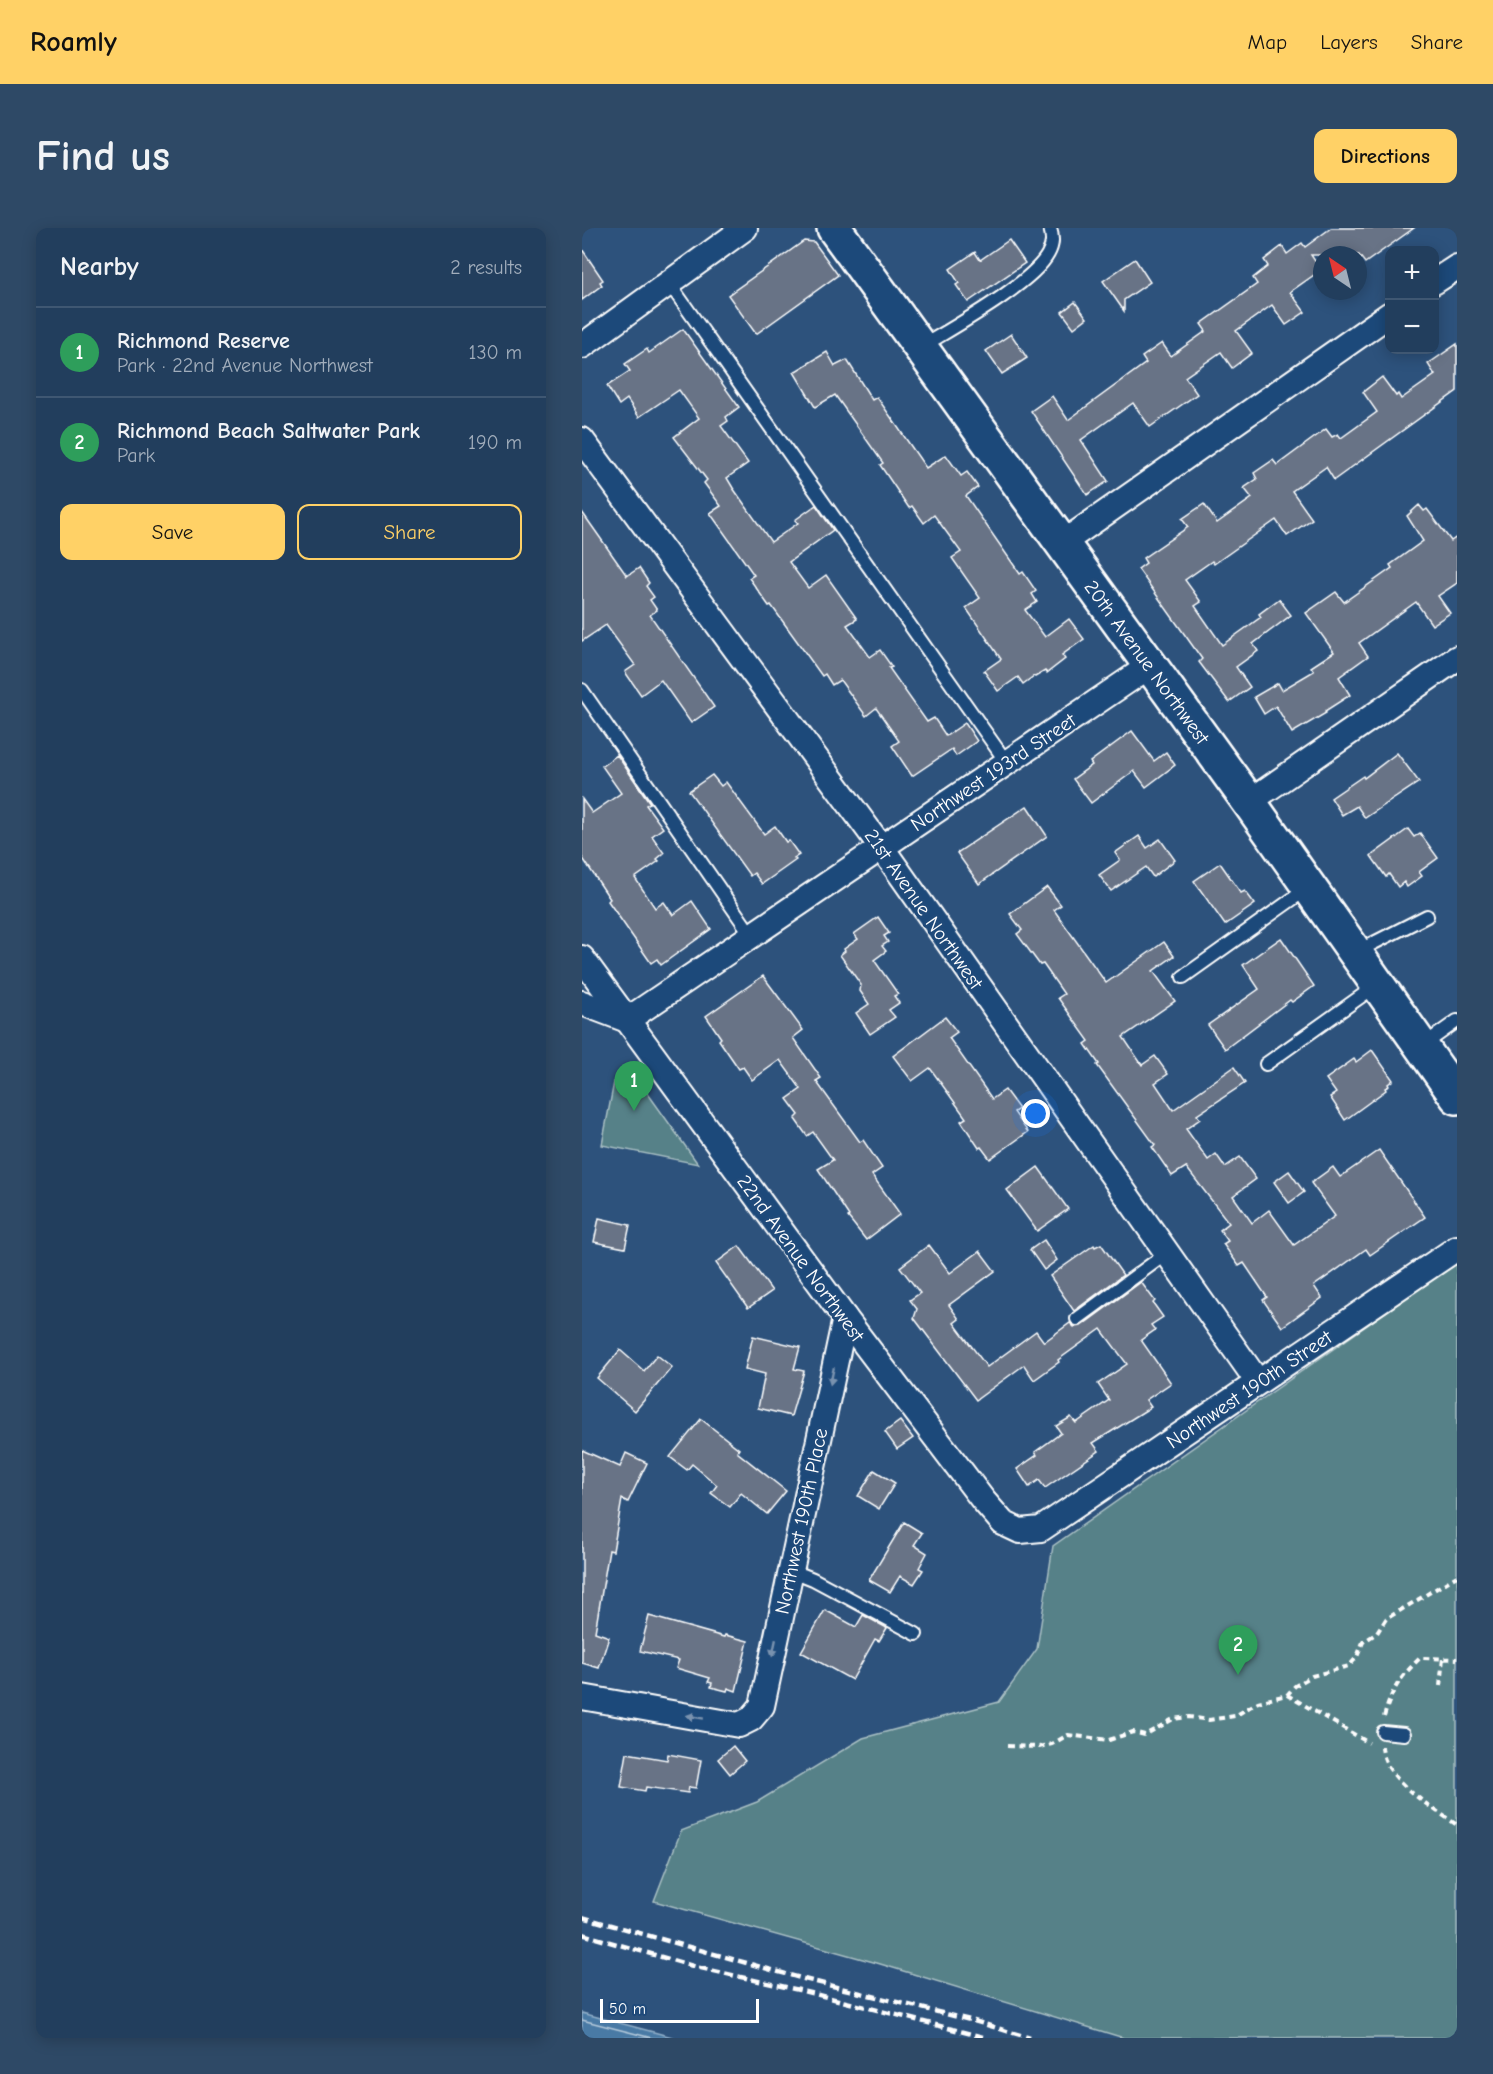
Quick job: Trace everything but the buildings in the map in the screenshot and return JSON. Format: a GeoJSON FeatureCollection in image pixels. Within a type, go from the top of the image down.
{"type":"FeatureCollection","features":[{"type":"Feature","properties":{"kind":"street"},"geometry":{"type":"LineString","coordinates":[[582,346],[745,228]]}},
{"type":"Feature","properties":{"kind":"street","name":"20th Avenue Northwest"},"geometry":{"type":"LineString","coordinates":[[834,228],[1249,802],[1457,1097]]}},
{"type":"Feature","properties":{"kind":"street"},"geometry":{"type":"LineString","coordinates":[[1439,279],[1457,267]]}},
{"type":"Feature","properties":{"kind":"street"},"geometry":{"type":"LineString","coordinates":[[1061,544],[1385,317]]}},
{"type":"Feature","properties":{"kind":"street","name":"21st Avenue Northwest"},"geometry":{"type":"LineString","coordinates":[[582,440],[882,849],[1258,1382]]}},
{"type":"Feature","properties":{"kind":"street"},"geometry":{"type":"LineString","coordinates":[[1249,802],[1457,658]]}},
{"type":"Feature","properties":{"kind":"street","name":"Northwest 193rd Street"},"geometry":{"type":"LineString","coordinates":[[627,1020],[1150,665]]}},
{"type":"Feature","properties":{"kind":"street","name":"22nd Avenue Northwest"},"geometry":{"type":"LineString","coordinates":[[582,958],[845,1318],[983,1500],[1003,1523],[1020,1531],[1041,1529]]}},
{"type":"Feature","properties":{"kind":"street"},"geometry":{"type":"LineString","coordinates":[[582,1003],[627,1020]]}},
{"type":"Feature","properties":{"kind":"street","name":"Northwest 190th Street"},"geometry":{"type":"LineString","coordinates":[[1041,1529],[1457,1248]]}},
{"type":"Feature","properties":{"kind":"street","name":"Northwest 190th Place"},"geometry":{"type":"LineString","coordinates":[[582,1697],[739,1725],[751,1719],[762,1706],[845,1318]]}},
{"type":"Feature","properties":{"kind":"lane"},"geometry":{"type":"LineString","coordinates":[[920,348],[1033,273],[1048,255],[1053,238],[1050,228]]}},
{"type":"Feature","properties":{"kind":"lane"},"geometry":{"type":"LineString","coordinates":[[669,283],[1007,763]]}},
{"type":"Feature","properties":{"kind":"lane"},"geometry":{"type":"LineString","coordinates":[[582,690],[752,936]]}},
{"type":"Feature","properties":{"kind":"lane"},"geometry":{"type":"LineString","coordinates":[[1183,977],[1309,887]]}},
{"type":"Feature","properties":{"kind":"lane"},"geometry":{"type":"LineString","coordinates":[[1355,953],[1427,916]]}},
{"type":"Feature","properties":{"kind":"lane"},"geometry":{"type":"LineString","coordinates":[[1266,1064],[1377,984]]}},
{"type":"Feature","properties":{"kind":"lane"},"geometry":{"type":"LineString","coordinates":[[1422,1047],[1457,1021]]}},
{"type":"Feature","properties":{"kind":"lane"},"geometry":{"type":"LineString","coordinates":[[1077,1318],[1167,1253]]}},
{"type":"Feature","properties":{"kind":"lane"},"geometry":{"type":"LineString","coordinates":[[790,1574],[813,1579],[916,1634]]}},
{"type":"Feature","properties":{"kind":"lane"},"geometry":{"type":"LineString","coordinates":[[1383,1732],[1404,1734]]}},
{"type":"Feature","properties":{"kind":"path"},"geometry":{"type":"LineString","coordinates":[[1007,1746],[1039,1747],[1052,1744],[1068,1735],[1110,1740],[1132,1732],[1145,1735],[1173,1719],[1189,1717],[1209,1720],[1235,1716],[1258,1702],[1287,1695],[1295,1686],[1312,1676],[1349,1666],[1357,1657],[1364,1642],[1377,1633],[1386,1619],[1457,1576]]}},
{"type":"Feature","properties":{"kind":"path"},"geometry":{"type":"LineString","coordinates":[[1440,1686],[1443,1658]]}},
{"type":"Feature","properties":{"kind":"path"},"geometry":{"type":"LineString","coordinates":[[1287,1695],[1382,1750]]}},
{"type":"Feature","properties":{"kind":"green space"},"geometry":{"type":"Polygon","coordinates":[[[629,1067],[698,1164],[602,1145],[615,1077],[629,1067]]]}},
{"type":"Feature","properties":{"kind":"green space"},"geometry":{"type":"Polygon","coordinates":[[[1457,1262],[1457,2038],[1124,2038],[877,1963],[654,1901],[681,1831],[757,1802],[863,1738],[999,1702],[1037,1649],[1053,1546],[1457,1262]]]}},
{"type":"Feature","properties":{"kind":"water"},"geometry":{"type":"Polygon","coordinates":[[[582,2013],[676,2038],[582,2038],[582,2013]]]}},
{"type":"Feature","properties":{"kind":"railway"},"geometry":{"type":"LineString","coordinates":[[582,1917],[804,1979],[974,2021],[1030,2038]]}},
{"type":"Feature","properties":{"kind":"railway"},"geometry":{"type":"LineString","coordinates":[[582,1934],[696,1967],[799,1990],[987,2038]]}},
{"type":"Feature","properties":{"kind":"place","name":"Richmond Reserve"},"geometry":{"type":"Point","coordinates":[634,1111]}},
{"type":"Feature","properties":{"kind":"place","name":"Richmond Beach Saltwater Park"},"geometry":{"type":"Point","coordinates":[1238,1675]}}]}
